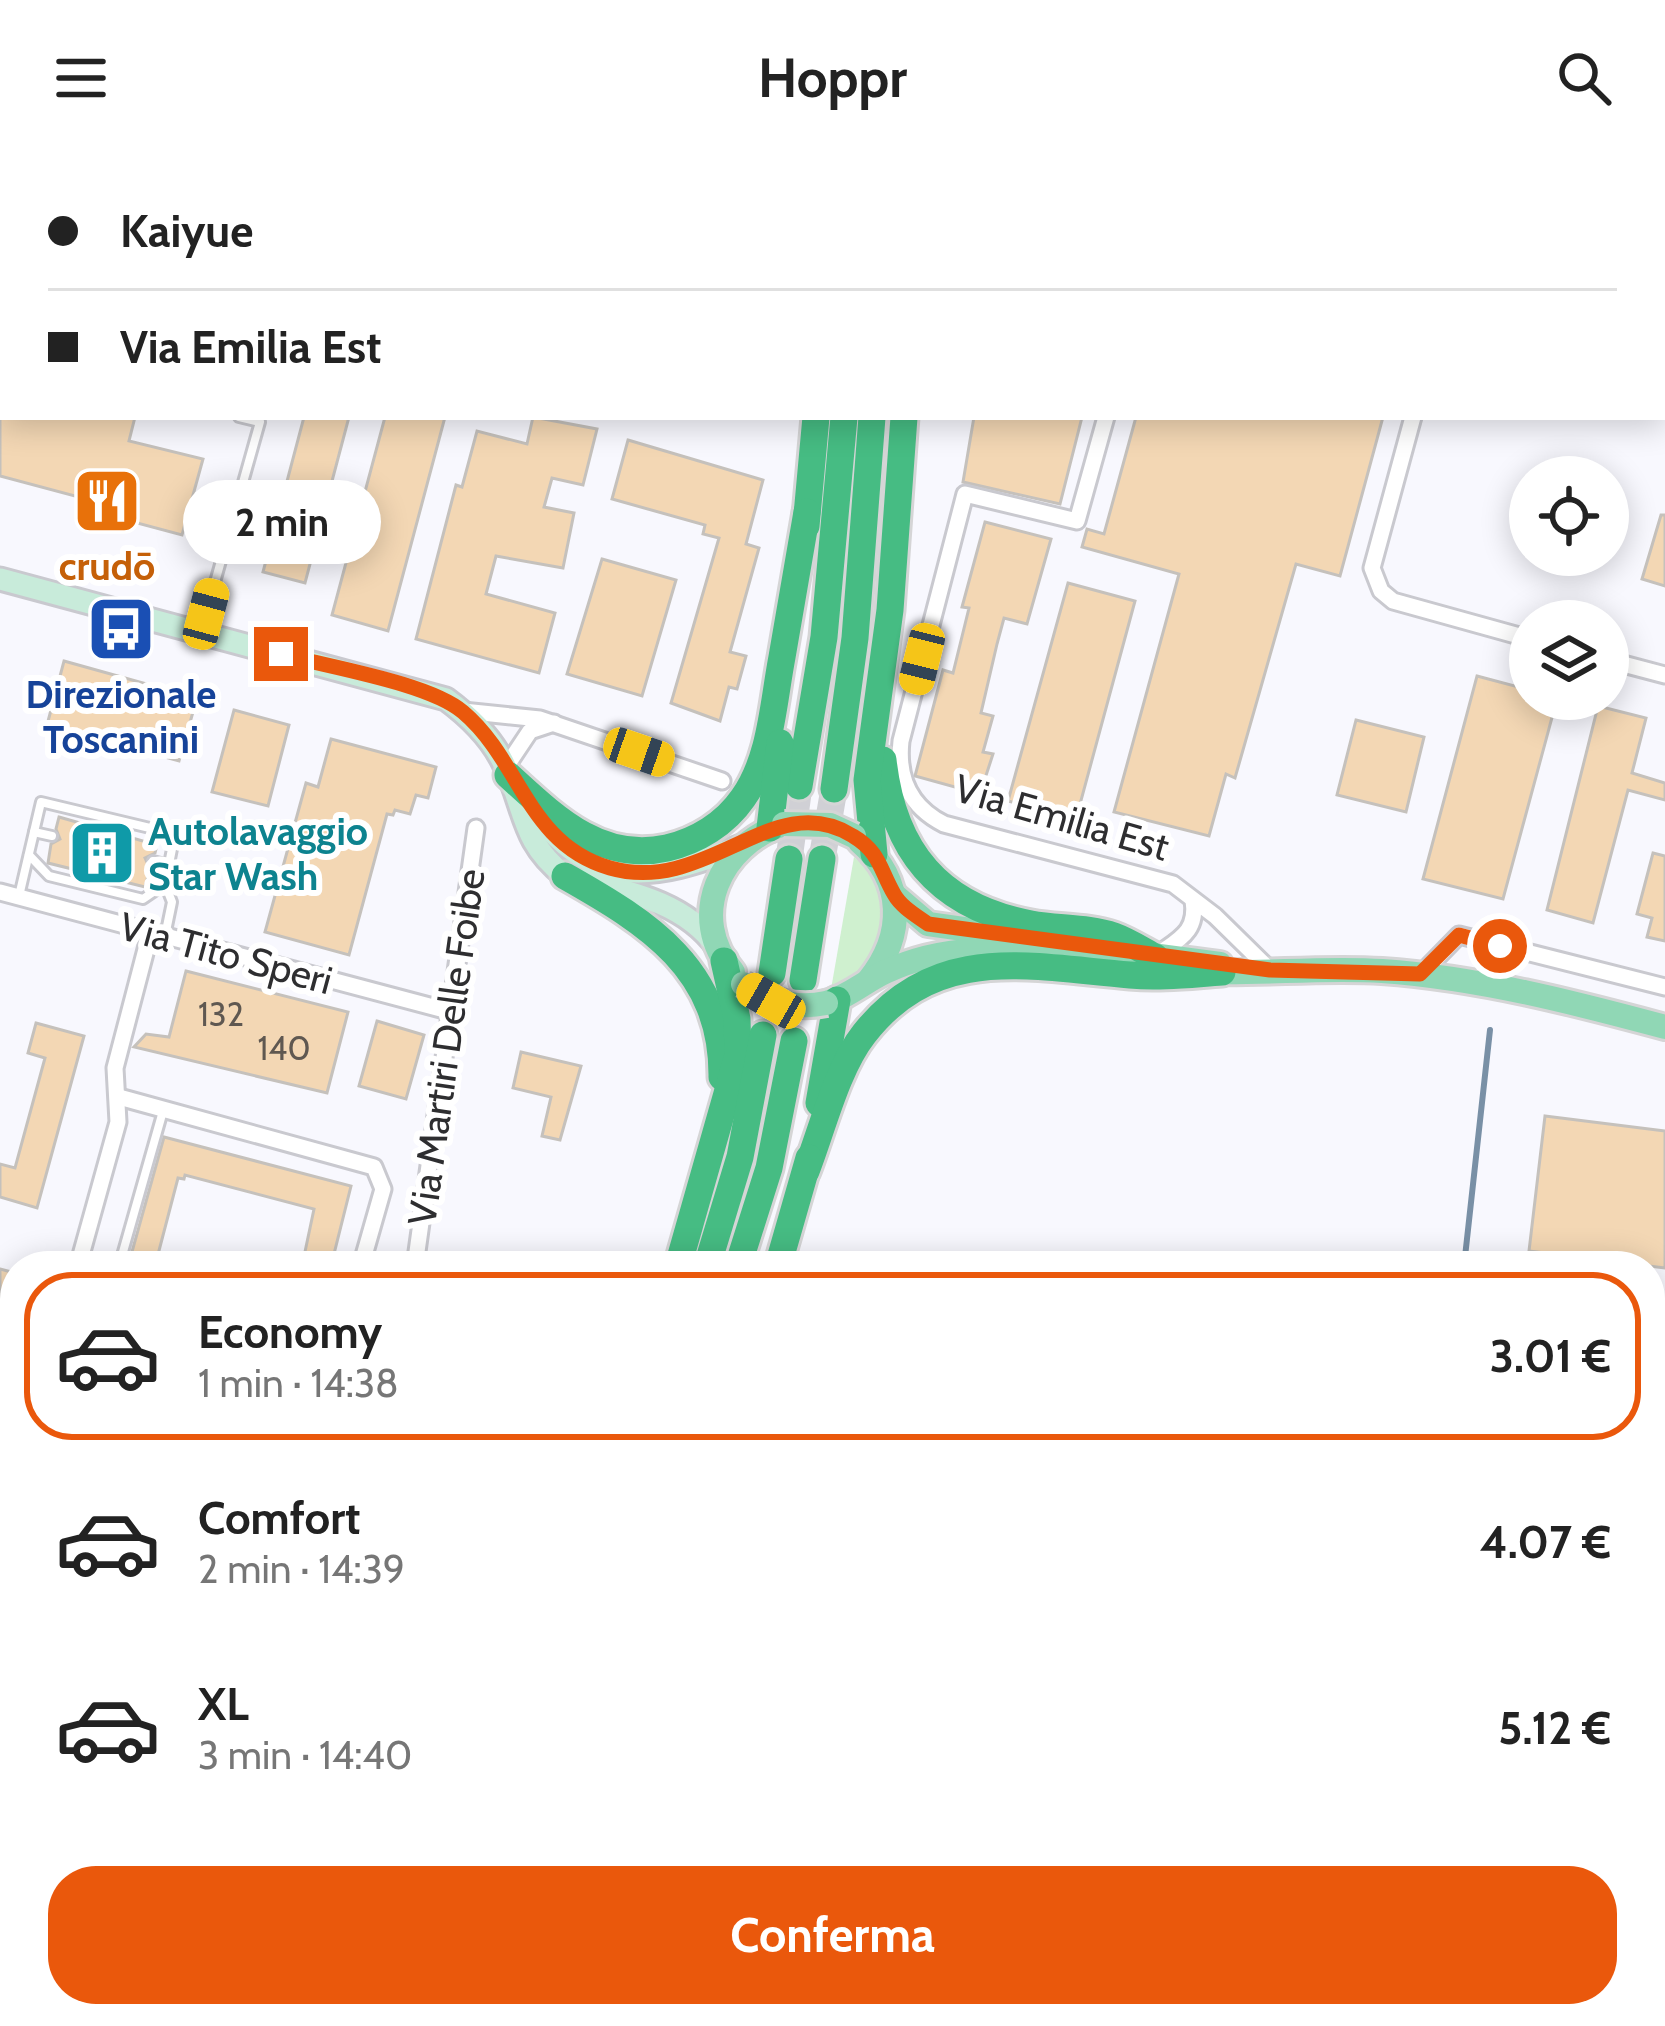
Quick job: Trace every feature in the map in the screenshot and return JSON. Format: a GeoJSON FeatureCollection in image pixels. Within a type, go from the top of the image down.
{"type":"FeatureCollection","features":[{"type":"Feature","properties":{"kind":"highway"},"geometry":{"type":"LineString","coordinates":[[777,826],[816,420]]}},
{"type":"Feature","properties":{"kind":"highway"},"geometry":{"type":"LineString","coordinates":[[799,786],[824,637],[844,420]]}},
{"type":"Feature","properties":{"kind":"highway"},"geometry":{"type":"LineString","coordinates":[[834,788],[857,615],[872,420]]}},
{"type":"Feature","properties":{"kind":"highway"},"geometry":{"type":"LineString","coordinates":[[864,845],[898,490],[900,420]]}},
{"type":"Feature","properties":{"kind":"highway"},"geometry":{"type":"LineString","coordinates":[[507,771],[572,830],[610,849],[646,853],[680,845],[728,817],[758,769],[770,729],[807,512]]}},
{"type":"Feature","properties":{"kind":"highway"},"geometry":{"type":"LineString","coordinates":[[879,702],[893,816],[907,847],[943,887],[997,916],[1111,935],[1155,957]]}},
{"type":"Feature","properties":{"kind":"highway"},"geometry":{"type":"LineString","coordinates":[[803,980],[823,859]]}},
{"type":"Feature","properties":{"kind":"highway"},"geometry":{"type":"LineString","coordinates":[[772,973],[789,860]]}},
{"type":"Feature","properties":{"kind":"highway"},"geometry":{"type":"LineString","coordinates":[[565,876],[657,933],[696,981],[710,1006],[719,1044],[723,1068],[720,1117]]}},
{"type":"Feature","properties":{"kind":"highway"},"geometry":{"type":"LineString","coordinates":[[682,1251],[733,1075],[739,1037],[720,954]]}},
{"type":"Feature","properties":{"kind":"highway"},"geometry":{"type":"LineString","coordinates":[[782,1251],[806,1171],[862,1036],[899,999],[931,979],[990,964],[1136,976],[1222,972]]}},
{"type":"Feature","properties":{"kind":"highway"},"geometry":{"type":"LineString","coordinates":[[806,1171],[831,1002]]}},
{"type":"Feature","properties":{"kind":"highway"},"geometry":{"type":"LineString","coordinates":[[712,1251],[740,1157],[763,1035]]}},
{"type":"Feature","properties":{"kind":"highway"},"geometry":{"type":"LineString","coordinates":[[743,1251],[769,1168],[794,1041]]}},
{"type":"Feature","properties":{"kind":"main road"},"geometry":{"type":"LineString","coordinates":[[0,579],[430,693],[463,711],[489,739],[560,842],[608,868],[660,873],[741,846],[777,826],[830,825],[864,845],[894,895],[928,924],[1279,970]]}},
{"type":"Feature","properties":{"kind":"main road"},"geometry":{"type":"LineString","coordinates":[[507,771],[530,838],[538,852],[565,876],[675,909],[694,920],[743,984],[771,1001],[794,1006],[831,1002],[915,960],[952,949],[985,947],[1144,969],[1420,974],[1578,1004],[1665,1027]]}},
{"type":"Feature","properties":{"kind":"main road"},"geometry":{"type":"LineString","coordinates":[[720,954],[711,918],[712,898],[721,871],[741,846]]}},
{"type":"Feature","properties":{"kind":"main road"},"geometry":{"type":"LineString","coordinates":[[868,981],[892,943],[894,895]]}},
{"type":"Feature","properties":{"kind":"street","name":"Via Emilia Est"},"geometry":{"type":"LineString","coordinates":[[1105,420],[1077,521],[965,494],[902,741],[904,782],[918,807],[944,824],[1173,884],[1193,900]]}},
{"type":"Feature","properties":{"kind":"street"},"geometry":{"type":"LineString","coordinates":[[1412,420],[1372,568],[1381,591],[1393,601],[1509,632]]}},
{"type":"Feature","properties":{"kind":"street"},"geometry":{"type":"LineString","coordinates":[[1629,666],[1665,675]]}},
{"type":"Feature","properties":{"kind":"street"},"geometry":{"type":"LineString","coordinates":[[463,711],[555,723],[722,781]]}},
{"type":"Feature","properties":{"kind":"street"},"geometry":{"type":"LineString","coordinates":[[507,771],[530,731],[555,723]]}},
{"type":"Feature","properties":{"kind":"street","name":"Via Martiri Delle Foibe"},"geometry":{"type":"LineString","coordinates":[[418,1251],[476,828]]}},
{"type":"Feature","properties":{"kind":"street","name":"Via Tito Speri"},"geometry":{"type":"LineString","coordinates":[[0,892],[452,1012]]}},
{"type":"Feature","properties":{"kind":"street"},"geometry":{"type":"LineString","coordinates":[[1155,957],[1191,931],[1196,917],[1193,900]]}},
{"type":"Feature","properties":{"kind":"street"},"geometry":{"type":"LineString","coordinates":[[1193,900],[1279,970]]}},
{"type":"Feature","properties":{"kind":"street"},"geometry":{"type":"LineString","coordinates":[[1420,974],[1459,935],[1665,987]]}},
{"type":"Feature","properties":{"kind":"street"},"geometry":{"type":"LineString","coordinates":[[82,1251],[118,1122],[115,1068],[158,936]]}},
{"type":"Feature","properties":{"kind":"street"},"geometry":{"type":"LineString","coordinates":[[119,1097],[374,1167],[383,1189],[365,1251]]}},
{"type":"Feature","properties":{"kind":"lane"},"geometry":{"type":"LineString","coordinates":[[201,633],[260,422],[252,420]]}},
{"type":"Feature","properties":{"kind":"lane"},"geometry":{"type":"LineString","coordinates":[[18,897],[41,802],[175,834],[165,884],[172,902],[158,936]]}},
{"type":"Feature","properties":{"kind":"lane"},"geometry":{"type":"LineString","coordinates":[[34,832],[52,836]]}},
{"type":"Feature","properties":{"kind":"lane"},"geometry":{"type":"LineString","coordinates":[[28,854],[49,876],[143,899],[165,884]]}},
{"type":"Feature","properties":{"kind":"lane"},"geometry":{"type":"LineString","coordinates":[[153,862],[169,865]]}},
{"type":"Feature","properties":{"kind":"lane"},"geometry":{"type":"LineString","coordinates":[[123,1251],[164,1109]]}},
{"type":"Feature","properties":{"kind":"green space"},"geometry":{"type":"Polygon","coordinates":[[[854,857],[879,878],[890,919],[867,974],[830,995],[854,857]]]}},
{"type":"Feature","properties":{"kind":"building"},"geometry":{"type":"Polygon","coordinates":[[[0,420],[134,420],[129,441],[203,459],[182,535],[107,515],[109,505],[0,476],[0,420]]]}},
{"type":"Feature","properties":{"kind":"building"},"geometry":{"type":"Polygon","coordinates":[[[303,420],[348,420],[305,583],[263,572],[303,420]]]}},
{"type":"Feature","properties":{"kind":"building"},"geometry":{"type":"Polygon","coordinates":[[[384,420],[444,420],[388,631],[332,615],[384,420]]]}},
{"type":"Feature","properties":{"kind":"building"},"geometry":{"type":"Polygon","coordinates":[[[532,420],[597,429],[583,485],[552,478],[544,507],[574,513],[563,568],[496,556],[486,594],[555,613],[539,673],[416,639],[456,485],[462,487],[477,431],[527,444],[532,420]]]}},
{"type":"Feature","properties":{"kind":"building"},"geometry":{"type":"Polygon","coordinates":[[[973,420],[1081,420],[1060,504],[963,482],[973,420]]]}},
{"type":"Feature","properties":{"kind":"building"},"geometry":{"type":"Polygon","coordinates":[[[1135,420],[1382,420],[1340,576],[1296,564],[1235,778],[1226,774],[1209,836],[1114,812],[1179,574],[1082,547],[1087,529],[1104,534],[1135,420]]]}},
{"type":"Feature","properties":{"kind":"building"},"geometry":{"type":"Polygon","coordinates":[[[628,440],[763,480],[746,544],[759,548],[730,652],[746,656],[737,689],[729,687],[720,721],[671,703],[719,538],[703,534],[705,525],[612,499],[628,440]]]}},
{"type":"Feature","properties":{"kind":"building"},"geometry":{"type":"Polygon","coordinates":[[[1661,515],[1665,515],[1665,586],[1642,579],[1661,515]]]}},
{"type":"Feature","properties":{"kind":"building"},"geometry":{"type":"Polygon","coordinates":[[[985,522],[1051,539],[1027,624],[1004,618],[981,713],[993,716],[983,752],[993,754],[980,794],[915,776],[943,670],[953,673],[969,608],[962,607],[985,522]]]}},
{"type":"Feature","properties":{"kind":"building"},"geometry":{"type":"Polygon","coordinates":[[[602,559],[676,580],[642,696],[567,674],[602,559]]]}},
{"type":"Feature","properties":{"kind":"building"},"geometry":{"type":"Polygon","coordinates":[[[1068,583],[1135,601],[1076,819],[1008,801],[1068,583]]]}},
{"type":"Feature","properties":{"kind":"building"},"geometry":{"type":"Polygon","coordinates":[[[64,661],[197,698],[179,761],[47,725],[64,661]]]}},
{"type":"Feature","properties":{"kind":"building"},"geometry":{"type":"Polygon","coordinates":[[[1477,676],[1509,684],[1509,720],[1551,720],[1503,899],[1423,879],[1477,676]]]}},
{"type":"Feature","properties":{"kind":"building"},"geometry":{"type":"Polygon","coordinates":[[[234,710],[289,725],[268,806],[212,792],[234,710]]]}},
{"type":"Feature","properties":{"kind":"building"},"geometry":{"type":"Polygon","coordinates":[[[1629,714],[1646,718],[1632,773],[1665,783],[1665,800],[1628,790],[1593,923],[1547,910],[1594,720],[1629,720],[1629,714]]]}},
{"type":"Feature","properties":{"kind":"building"},"geometry":{"type":"Polygon","coordinates":[[[1356,720],[1424,737],[1406,812],[1337,795],[1356,720]]]}},
{"type":"Feature","properties":{"kind":"building"},"geometry":{"type":"Polygon","coordinates":[[[331,739],[436,767],[428,798],[416,795],[410,814],[395,810],[387,814],[349,955],[265,932],[306,783],[318,787],[331,739]]]}},
{"type":"Feature","properties":{"kind":"building","name":"Autolavaggio Star Wash"},"geometry":{"type":"Polygon","coordinates":[[[59,817],[157,845],[155,853],[145,858],[150,869],[145,887],[48,863],[51,844],[60,839],[59,817]]]}},
{"type":"Feature","properties":{"kind":"building"},"geometry":{"type":"Polygon","coordinates":[[[1653,853],[1665,856],[1665,941],[1647,937],[1652,918],[1637,914],[1653,853]]]}},
{"type":"Feature","properties":{"kind":"building"},"geometry":{"type":"Polygon","coordinates":[[[186,971],[348,1012],[327,1093],[134,1047],[146,1034],[169,1037],[186,971]]]}},
{"type":"Feature","properties":{"kind":"building"},"geometry":{"type":"Polygon","coordinates":[[[377,1021],[424,1035],[406,1099],[359,1086],[377,1021]]]}},
{"type":"Feature","properties":{"kind":"building"},"geometry":{"type":"Polygon","coordinates":[[[36,1023],[84,1036],[37,1208],[0,1197],[0,1164],[15,1168],[45,1058],[28,1053],[36,1023]]]}},
{"type":"Feature","properties":{"kind":"building"},"geometry":{"type":"Polygon","coordinates":[[[521,1052],[581,1066],[560,1140],[542,1136],[551,1097],[513,1088],[521,1052]]]}},
{"type":"Feature","properties":{"kind":"building"},"geometry":{"type":"Polygon","coordinates":[[[1545,1116],[1665,1131],[1665,1251],[1529,1251],[1545,1116]]]}},
{"type":"Feature","properties":{"kind":"building"},"geometry":{"type":"Polygon","coordinates":[[[164,1137],[351,1186],[335,1251],[305,1251],[314,1209],[185,1175],[178,1178],[159,1251],[132,1251],[164,1137]]]}},
{"type":"Feature","properties":{"kind":"waterway"},"geometry":{"type":"LineString","coordinates":[[1466,1251],[1490,1030]]}},
{"type":"Feature","properties":{"kind":"tunnel"},"geometry":{"type":"LineString","coordinates":[[789,859],[799,786]]}},
{"type":"Feature","properties":{"kind":"tunnel"},"geometry":{"type":"LineString","coordinates":[[822,859],[834,789]]}},
{"type":"Feature","properties":{"kind":"place","name":"crudō"},"geometry":{"type":"Point","coordinates":[107,501]}},
{"type":"Feature","properties":{"kind":"place","name":"Direzionale Toscanini"},"geometry":{"type":"Point","coordinates":[121,629]}},
{"type":"Feature","properties":{"kind":"place","name":"Autolavaggio Star Wash"},"geometry":{"type":"Point","coordinates":[102,853]}},
{"type":"Feature","properties":{"kind":"route"},"geometry":{"type":"LineString","coordinates":[[281,654],[446,699],[489,739],[508,775],[560,842],[608,868],[660,873],[684,868],[741,846],[770,828],[807,821],[854,836],[882,865],[894,895],[928,924],[1288,971],[1420,974],[1459,935],[1500,946]]}}]}
